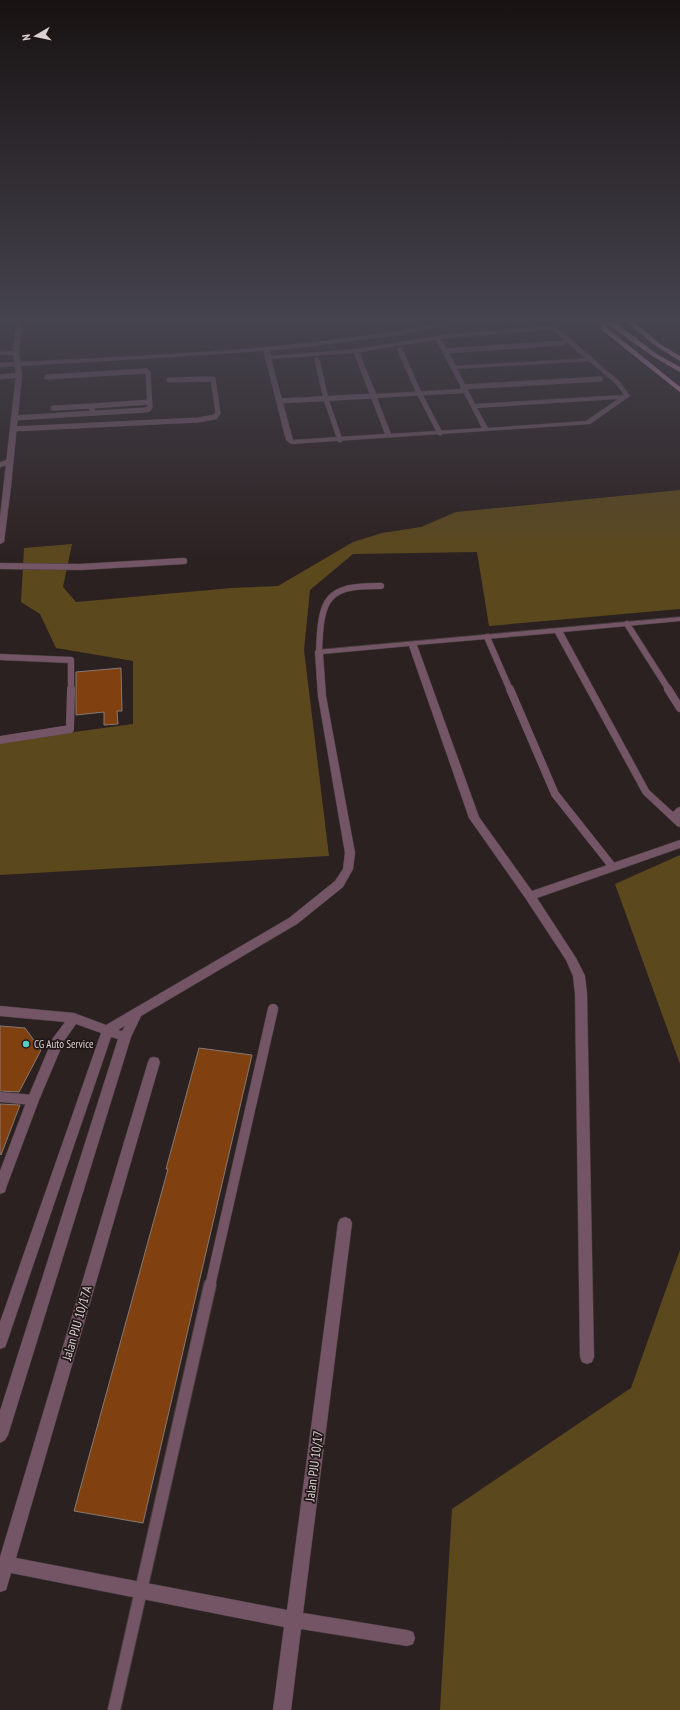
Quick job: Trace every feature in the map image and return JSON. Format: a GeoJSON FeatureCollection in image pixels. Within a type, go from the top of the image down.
{"type":"FeatureCollection","features":[{"type":"Feature","properties":{"kind":"street"},"geometry":{"type":"LineString","coordinates":[[0,542],[8,486],[16,401]]}},
{"type":"Feature","properties":{"kind":"street"},"geometry":{"type":"LineString","coordinates":[[280,401],[289,440],[291,442],[588,423],[620,401]]}},
{"type":"Feature","properties":{"kind":"street"},"geometry":{"type":"LineString","coordinates":[[375,401],[389,436]]}},
{"type":"Feature","properties":{"kind":"street"},"geometry":{"type":"LineString","coordinates":[[470,401],[486,430]]}},
{"type":"Feature","properties":{"kind":"street"},"geometry":{"type":"LineString","coordinates":[[473,406],[561,401]]}},
{"type":"Feature","properties":{"kind":"street"},"geometry":{"type":"LineString","coordinates":[[0,1342],[108,1030],[136,1015],[293,921],[339,884],[348,869],[350,853],[322,696],[319,652],[680,619]]}},
{"type":"Feature","properties":{"kind":"street"},"geometry":{"type":"LineString","coordinates":[[558,630],[646,792],[678,817]]}},
{"type":"Feature","properties":{"kind":"street"},"geometry":{"type":"LineString","coordinates":[[412,643],[474,818],[530,896],[571,958],[579,976],[581,994],[587,1357]]}},
{"type":"Feature","properties":{"kind":"street"},"geometry":{"type":"LineString","coordinates":[[530,896],[612,866],[680,844]]}},
{"type":"Feature","properties":{"kind":"street"},"geometry":{"type":"LineString","coordinates":[[0,1011],[74,1018],[125,1037]]}},
{"type":"Feature","properties":{"kind":"street"},"geometry":{"type":"LineString","coordinates":[[0,1435],[125,1037],[136,1015]]}},
{"type":"Feature","properties":{"kind":"street"},"geometry":{"type":"LineString","coordinates":[[0,1188],[33,1100],[59,1038],[74,1018]]}},
{"type":"Feature","properties":{"kind":"street","name":"Jalan PJU 10/17A"},"geometry":{"type":"LineString","coordinates":[[0,1584],[154,1062]]}},
{"type":"Feature","properties":{"kind":"street","name":"Jalan PJU 10/17"},"geometry":{"type":"LineString","coordinates":[[282,1710],[345,1223]]}},
{"type":"Feature","properties":{"kind":"street"},"geometry":{"type":"LineString","coordinates":[[6,1564],[294,1620],[407,1638]]}},
{"type":"Feature","properties":{"kind":"lane"},"geometry":{"type":"LineString","coordinates":[[13,429],[198,420],[215,417],[218,413],[216,401]]}},
{"type":"Feature","properties":{"kind":"lane"},"geometry":{"type":"LineString","coordinates":[[327,401],[340,440]]}},
{"type":"Feature","properties":{"kind":"lane"},"geometry":{"type":"LineString","coordinates":[[423,401],[440,433]]}},
{"type":"Feature","properties":{"kind":"lane"},"geometry":{"type":"LineString","coordinates":[[14,418],[145,410],[149,409],[150,402],[53,408]]}},
{"type":"Feature","properties":{"kind":"lane"},"geometry":{"type":"LineString","coordinates":[[92,406],[92,414]]}},
{"type":"Feature","properties":{"kind":"lane"},"geometry":{"type":"LineString","coordinates":[[0,465],[10,461]]}},
{"type":"Feature","properties":{"kind":"lane"},"geometry":{"type":"LineString","coordinates":[[0,488],[8,486]]}},
{"type":"Feature","properties":{"kind":"lane"},"geometry":{"type":"LineString","coordinates":[[0,566],[80,567],[184,561]]}},
{"type":"Feature","properties":{"kind":"lane"},"geometry":{"type":"LineString","coordinates":[[319,652],[321,622],[326,602],[333,593],[350,587],[381,586]]}},
{"type":"Feature","properties":{"kind":"lane"},"geometry":{"type":"LineString","coordinates":[[627,624],[680,708]]}},
{"type":"Feature","properties":{"kind":"lane"},"geometry":{"type":"LineString","coordinates":[[487,637],[555,794],[612,866]]}},
{"type":"Feature","properties":{"kind":"lane"},"geometry":{"type":"LineString","coordinates":[[0,657],[71,660],[70,728],[0,740]]}},
{"type":"Feature","properties":{"kind":"lane"},"geometry":{"type":"LineString","coordinates":[[114,1710],[273,1009]]}},
{"type":"Feature","properties":{"kind":"lane"},"geometry":{"type":"LineString","coordinates":[[0,1097],[33,1100]]}},
{"type":"Feature","properties":{"kind":"shaded area"},"geometry":{"type":"Polygon","coordinates":[[[680,490],[680,609],[489,626],[477,552],[353,554],[310,590],[304,650],[329,856],[0,875],[0,742],[133,724],[133,661],[56,648],[40,614],[21,602],[24,548],[72,544],[63,587],[76,602],[232,588],[278,586],[353,542],[382,533],[421,527],[456,512],[680,490]]]}},
{"type":"Feature","properties":{"kind":"shaded area"},"geometry":{"type":"Polygon","coordinates":[[[680,855],[680,1064],[615,884],[680,855]]]}},
{"type":"Feature","properties":{"kind":"shaded area"},"geometry":{"type":"Polygon","coordinates":[[[680,1250],[680,1710],[440,1710],[452,1509],[631,1388],[680,1250]]]}},
{"type":"Feature","properties":{"kind":"building"},"geometry":{"type":"Polygon","coordinates":[[[121,668],[122,711],[117,711],[118,724],[104,725],[104,712],[76,715],[76,672],[121,668]]]}},
{"type":"Feature","properties":{"kind":"building"},"geometry":{"type":"Polygon","coordinates":[[[0,1026],[25,1028],[41,1050],[19,1092],[0,1091],[0,1026]]]}},
{"type":"Feature","properties":{"kind":"building"},"geometry":{"type":"Polygon","coordinates":[[[199,1048],[252,1055],[143,1523],[74,1511],[168,1169],[166,1169],[199,1048]]]}},
{"type":"Feature","properties":{"kind":"building"},"geometry":{"type":"Polygon","coordinates":[[[0,1104],[20,1105],[1,1155],[0,1154],[0,1104]]]}},
{"type":"Feature","properties":{"kind":"place","name":"CG Auto Service"},"geometry":{"type":"Point","coordinates":[26,1044]}}]}
